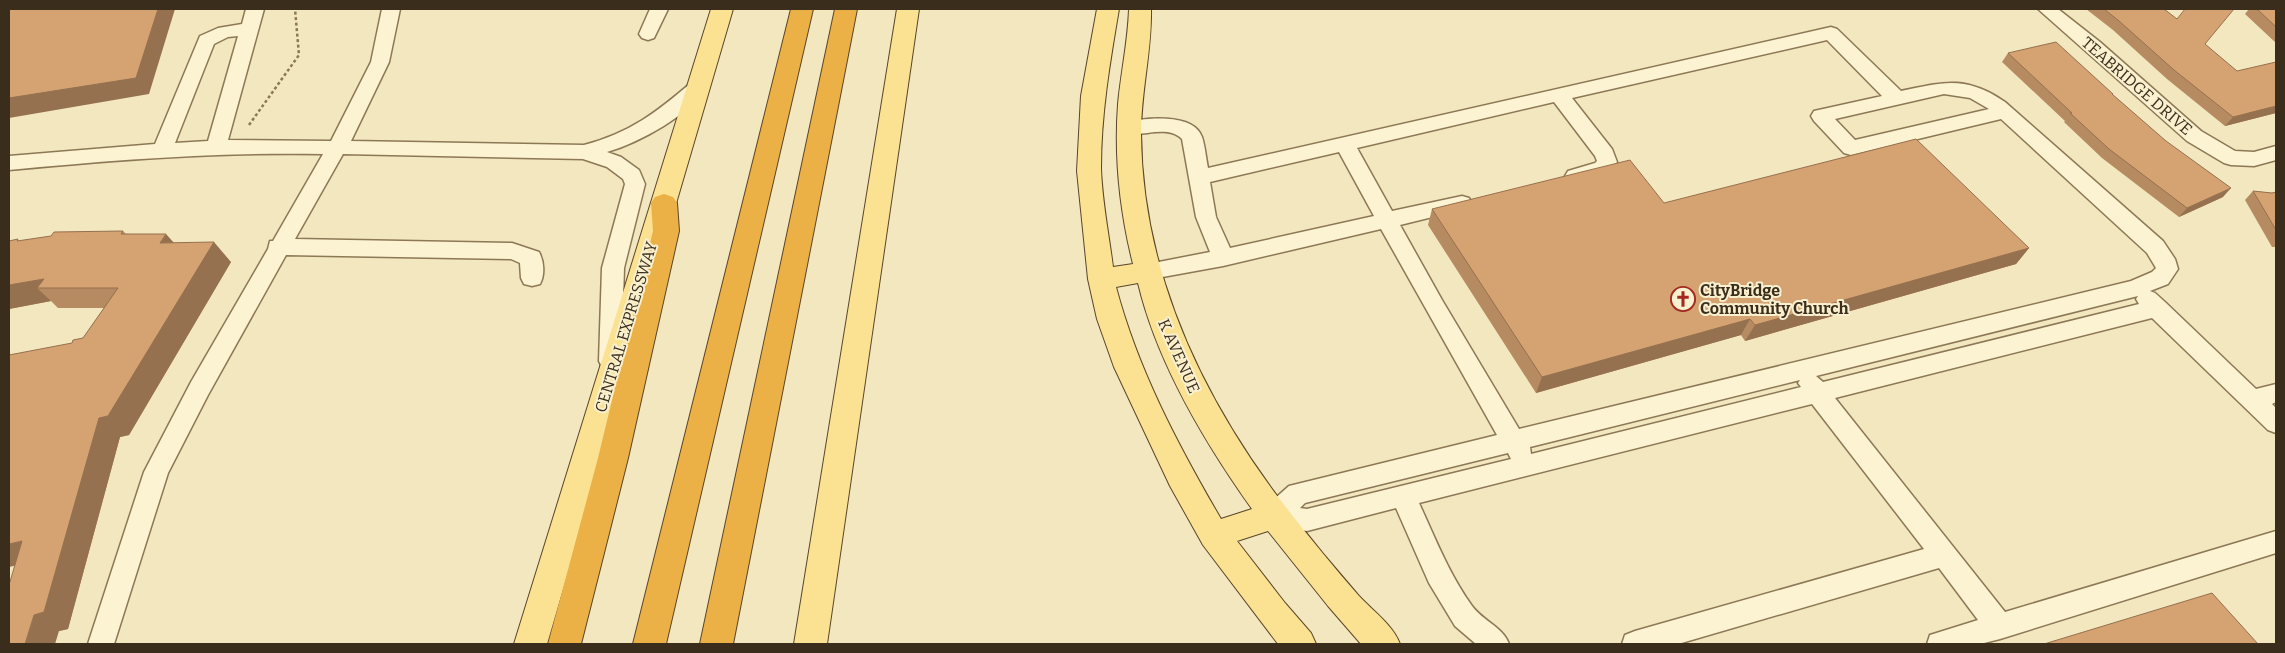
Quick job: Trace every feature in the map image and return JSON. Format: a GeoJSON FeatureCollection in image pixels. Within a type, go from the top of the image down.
{"type":"FeatureCollection","features":[{"type":"Feature","properties":{"kind":"highway"},"geometry":{"type":"LineString","coordinates":[[649,644],[802,9]]}},
{"type":"Feature","properties":{"kind":"highway"},"geometry":{"type":"LineString","coordinates":[[716,644],[846,9]]}},
{"type":"Feature","properties":{"kind":"highway"},"geometry":{"type":"LineString","coordinates":[[564,644],[613,458],[666,231],[664,203]]}},
{"type":"Feature","properties":{"kind":"main road","name":"CENTRAL EXPRESSWAY"},"geometry":{"type":"LineString","coordinates":[[530,644],[722,9]]}},
{"type":"Feature","properties":{"kind":"main road"},"geometry":{"type":"LineString","coordinates":[[810,644],[908,9]]}},
{"type":"Feature","properties":{"kind":"main road"},"geometry":{"type":"LineString","coordinates":[[1108,9],[1090,128],[1089,171],[1101,278],[1111,319],[1128,367],[1181,477],[1214,535],[1273,614],[1299,644]]}},
{"type":"Feature","properties":{"kind":"main road","name":"K AVENUE"},"geometry":{"type":"LineString","coordinates":[[1140,9],[1132,79],[1130,128],[1131,185],[1137,231],[1146,272],[1167,331],[1196,396],[1228,452],[1273,516],[1364,626],[1384,644]]}},
{"type":"Feature","properties":{"kind":"main road"},"geometry":{"type":"LineString","coordinates":[[1101,278],[1146,272]]}},
{"type":"Feature","properties":{"kind":"main road"},"geometry":{"type":"LineString","coordinates":[[1214,535],[1273,516]]}},
{"type":"Feature","properties":{"kind":"street"},"geometry":{"type":"LineString","coordinates":[[216,147],[255,9]]}},
{"type":"Feature","properties":{"kind":"street"},"geometry":{"type":"LineString","coordinates":[[101,644],[156,472],[199,389],[278,247],[337,147],[380,62],[391,9]]}},
{"type":"Feature","properties":{"kind":"street"},"geometry":{"type":"LineString","coordinates":[[648,34],[659,9]]}},
{"type":"Feature","properties":{"kind":"street","name":"TEABRIDGE DRIVE"},"geometry":{"type":"LineString","coordinates":[[2047,9],[2093,46],[2194,136],[2231,158],[2254,159],[2276,154]]}},
{"type":"Feature","properties":{"kind":"street"},"geometry":{"type":"LineString","coordinates":[[163,149],[206,40],[224,32],[249,29]]}},
{"type":"Feature","properties":{"kind":"street"},"geometry":{"type":"LineString","coordinates":[[1199,177],[1831,33],[1897,99]]}},
{"type":"Feature","properties":{"kind":"street"},"geometry":{"type":"LineString","coordinates":[[9,163],[163,149],[216,147],[337,147],[584,152],[615,144],[641,133],[668,114],[699,86]]}},
{"type":"Feature","properties":{"kind":"street"},"geometry":{"type":"LineString","coordinates":[[1273,516],[1298,494],[2136,288],[2160,278],[2167,269],[2164,259],[2155,247],[2005,112],[1984,96],[1958,89],[1944,88],[1821,116],[1851,148],[2005,112]]}},
{"type":"Feature","properties":{"kind":"street"},"geometry":{"type":"LineString","coordinates":[[1553,181],[1592,172],[1602,168],[1607,162],[1606,154],[1558,95]]}},
{"type":"Feature","properties":{"kind":"street"},"geometry":{"type":"LineString","coordinates":[[1130,128],[1169,125],[1183,128],[1192,137],[1206,217],[1223,258]]}},
{"type":"Feature","properties":{"kind":"street"},"geometry":{"type":"LineString","coordinates":[[1345,144],[1434,306],[1527,466]]}},
{"type":"Feature","properties":{"kind":"street"},"geometry":{"type":"LineString","coordinates":[[584,152],[614,162],[632,175],[634,184],[633,196],[613,268],[609,384]]}},
{"type":"Feature","properties":{"kind":"street"},"geometry":{"type":"LineString","coordinates":[[1146,272],[1223,258],[1486,198]]}},
{"type":"Feature","properties":{"kind":"street"},"geometry":{"type":"LineString","coordinates":[[278,247],[512,251],[531,258],[532,278]]}},
{"type":"Feature","properties":{"kind":"street"},"geometry":{"type":"LineString","coordinates":[[2136,288],[2276,423]]}},
{"type":"Feature","properties":{"kind":"street"},"geometry":{"type":"LineString","coordinates":[[1273,516],[1307,520],[2157,308]]}},
{"type":"Feature","properties":{"kind":"street"},"geometry":{"type":"LineString","coordinates":[[1800,370],[2000,627]]}},
{"type":"Feature","properties":{"kind":"street"},"geometry":{"type":"LineString","coordinates":[[2252,400],[2276,393]]}},
{"type":"Feature","properties":{"kind":"street"},"geometry":{"type":"LineString","coordinates":[[1403,495],[1438,575],[1464,617],[1496,644]]}},
{"type":"Feature","properties":{"kind":"street"},"geometry":{"type":"LineString","coordinates":[[1940,644],[2276,542]]}},
{"type":"Feature","properties":{"kind":"street"},"geometry":{"type":"LineString","coordinates":[[1648,643],[1945,555]]}},
{"type":"Feature","properties":{"kind":"path"},"geometry":{"type":"LineString","coordinates":[[249,125],[299,55],[295,9]]}},
{"type":"Feature","properties":{"kind":"building"},"geometry":{"type":"Polygon","coordinates":[[[9,9],[158,9],[136,78],[9,98],[9,9]]]}},
{"type":"Feature","properties":{"kind":"building"},"geometry":{"type":"Polygon","coordinates":[[[2104,9],[2164,9],[2177,19],[2185,9],[2234,9],[2205,44],[2237,71],[2276,62],[2276,106],[2233,117],[2174,70],[2104,9]]]}},
{"type":"Feature","properties":{"kind":"building"},"geometry":{"type":"Polygon","coordinates":[[[2257,9],[2276,9],[2276,27],[2257,9]]]}},
{"type":"Feature","properties":{"kind":"building"},"geometry":{"type":"Polygon","coordinates":[[[2056,42],[2166,141],[2231,188],[2187,208],[2109,149],[2008,53],[2056,42]]]}},
{"type":"Feature","properties":{"kind":"building","name":"CityBridge Community Church"},"geometry":{"type":"Polygon","coordinates":[[[1916,139],[2029,248],[1755,325],[1750,319],[1542,377],[1432,209],[1630,160],[1664,203],[1916,139]]]}},
{"type":"Feature","properties":{"kind":"building"},"geometry":{"type":"Polygon","coordinates":[[[2253,191],[2276,192],[2276,230],[2253,191]]]}},
{"type":"Feature","properties":{"kind":"building"},"geometry":{"type":"Polygon","coordinates":[[[123,231],[121,234],[166,234],[160,243],[214,242],[108,416],[99,418],[44,612],[34,615],[25,644],[9,644],[9,585],[22,541],[9,544],[9,355],[72,343],[73,340],[83,338],[118,288],[37,288],[44,279],[9,285],[9,241],[51,236],[54,232],[123,231]]]}},
{"type":"Feature","properties":{"kind":"building"},"geometry":{"type":"Polygon","coordinates":[[[2212,593],[2258,644],[2044,644],[2212,593]]]}},
{"type":"Feature","properties":{"kind":"place","name":"CityBridge Community Church"},"geometry":{"type":"Point","coordinates":[1683,299]}}]}
